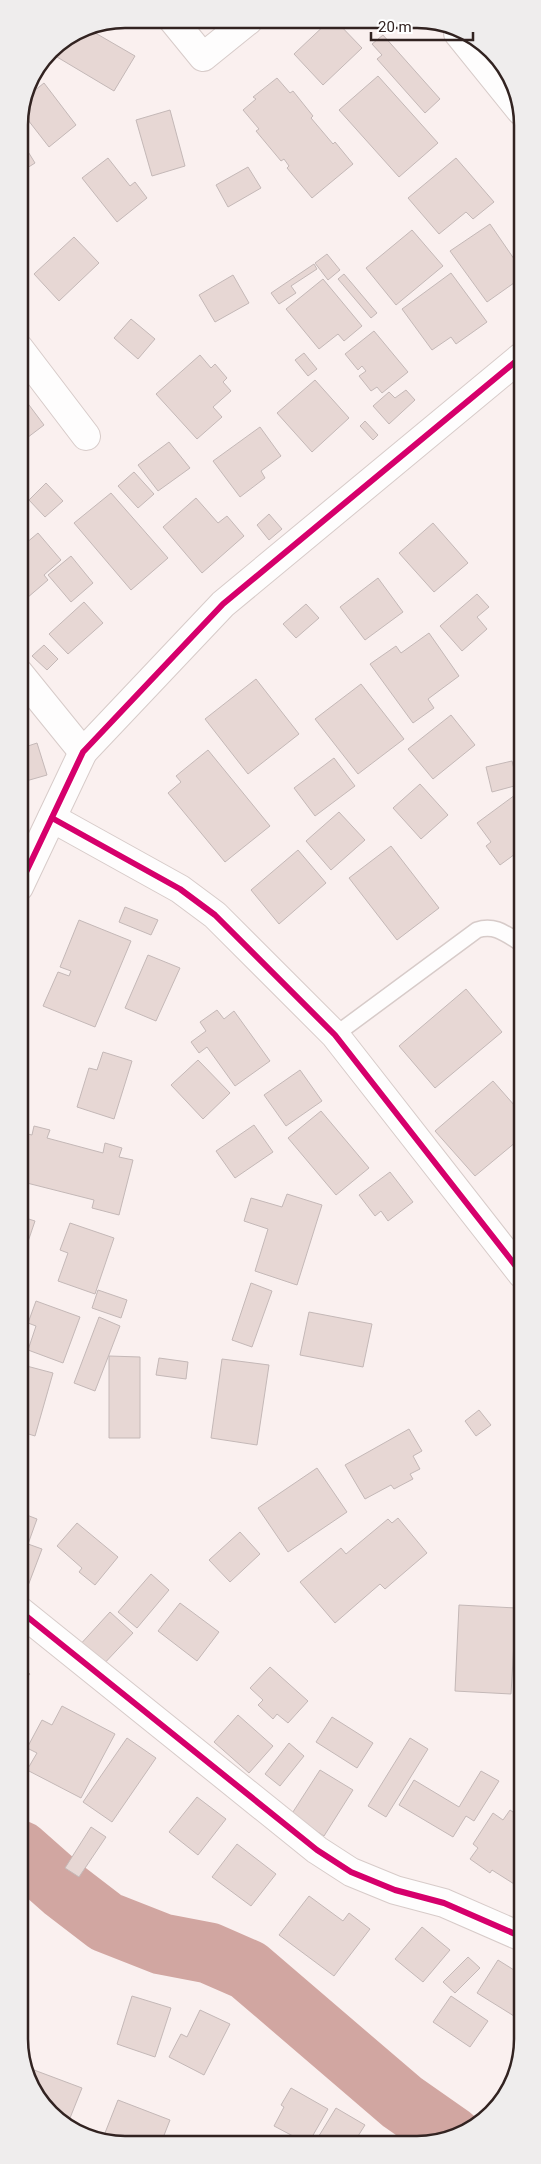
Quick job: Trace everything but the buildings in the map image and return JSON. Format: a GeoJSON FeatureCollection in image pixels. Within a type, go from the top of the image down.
{"type":"FeatureCollection","features":[{"type":"Feature","properties":{"kind":"street"},"geometry":{"type":"LineString","coordinates":[[179,28],[203,57],[239,28]]}},
{"type":"Feature","properties":{"kind":"street"},"geometry":{"type":"LineString","coordinates":[[464,41],[509,96]]}},
{"type":"Feature","properties":{"kind":"street"},"geometry":{"type":"LineString","coordinates":[[28,360],[86,436]]}},
{"type":"Feature","properties":{"kind":"street"},"geometry":{"type":"LineString","coordinates":[[28,868],[82,752],[223,604],[514,363]]}},
{"type":"Feature","properties":{"kind":"street"},"geometry":{"type":"LineString","coordinates":[[28,684],[82,752]]}},
{"type":"Feature","properties":{"kind":"street"},"geometry":{"type":"LineString","coordinates":[[52,818],[180,889],[215,915],[335,1035],[513,1263]]}},
{"type":"Feature","properties":{"kind":"street"},"geometry":{"type":"LineString","coordinates":[[28,1617],[316,1850],[351,1872],[395,1890],[444,1903],[513,1933]]}},
{"type":"Feature","properties":{"kind":"lane"},"geometry":{"type":"LineString","coordinates":[[335,1035],[477,930],[487,926],[497,928],[514,939]]}},
{"type":"Feature","properties":{"kind":"waterway"},"geometry":{"type":"LineString","coordinates":[[28,1858],[63,1889],[106,1922],[162,1944],[209,1953],[248,1970],[402,2102],[445,2132]]}},
{"type":"Feature","properties":{"kind":"cycle path"},"geometry":{"type":"LineString","coordinates":[[28,868],[83,752],[223,604],[514,363]]}},
{"type":"Feature","properties":{"kind":"cycle path"},"geometry":{"type":"LineString","coordinates":[[52,818],[180,889],[215,915],[335,1035],[513,1263]]}},
{"type":"Feature","properties":{"kind":"cycle path"},"geometry":{"type":"LineString","coordinates":[[28,1617],[317,1850],[351,1872],[395,1890],[444,1903],[513,1933]]}}]}
